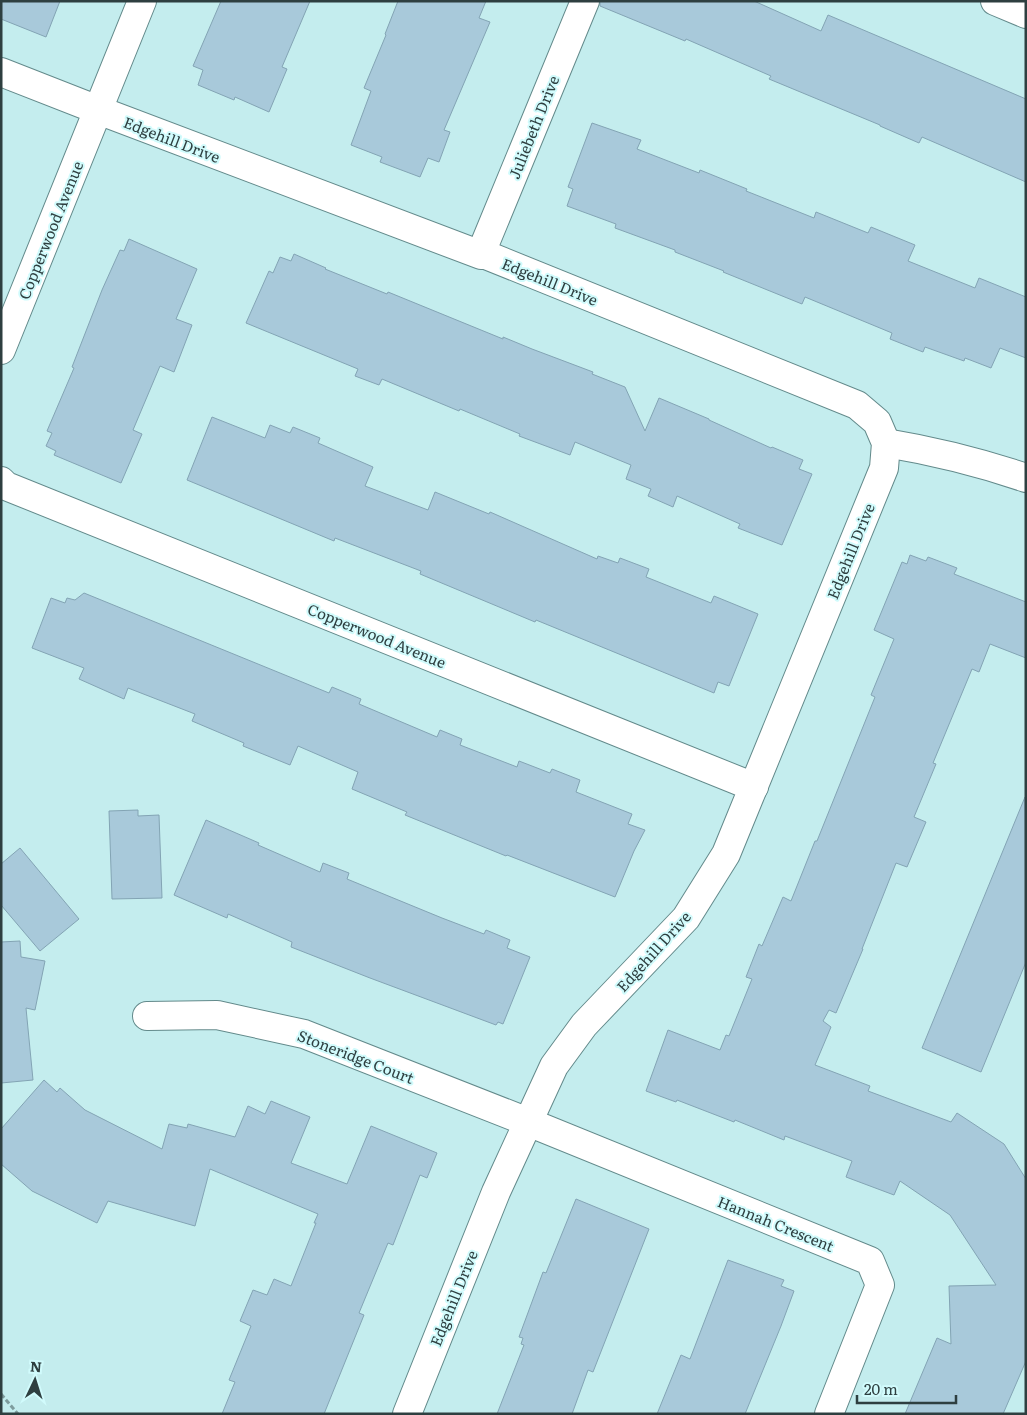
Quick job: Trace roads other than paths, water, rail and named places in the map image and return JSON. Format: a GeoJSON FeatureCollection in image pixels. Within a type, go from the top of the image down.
{"type":"FeatureCollection","features":[{"type":"Feature","properties":{"kind":"street","name":"Copperwood Avenue"},"geometry":{"type":"LineString","coordinates":[[1,350],[142,1]]}},
{"type":"Feature","properties":{"kind":"street","name":"Juliebeth Drive"},"geometry":{"type":"LineString","coordinates":[[481,253],[585,1]]}},
{"type":"Feature","properties":{"kind":"street"},"geometry":{"type":"LineString","coordinates":[[995,1],[1026,14]]}},
{"type":"Feature","properties":{"kind":"street","name":"Edgehill Drive"},"geometry":{"type":"LineString","coordinates":[[1,72],[481,255],[481,253],[857,405],[877,422],[886,443],[884,468],[726,854],[686,918],[584,1025],[554,1066],[496,1192],[407,1414]]}},
{"type":"Feature","properties":{"kind":"street"},"geometry":{"type":"LineString","coordinates":[[886,443],[981,463],[1026,478]]}},
{"type":"Feature","properties":{"kind":"street","name":"Copperwood Avenue"},"geometry":{"type":"LineString","coordinates":[[1,481],[6,486],[25,494],[754,787]]}},
{"type":"Feature","properties":{"kind":"street","name":"Stoneridge Court"},"geometry":{"type":"LineString","coordinates":[[147,1016],[217,1015],[304,1034],[528,1122]]}},
{"type":"Feature","properties":{"kind":"street","name":"Hannah Crescent"},"geometry":{"type":"LineString","coordinates":[[528,1122],[870,1261],[880,1285],[829,1414]]}}]}
